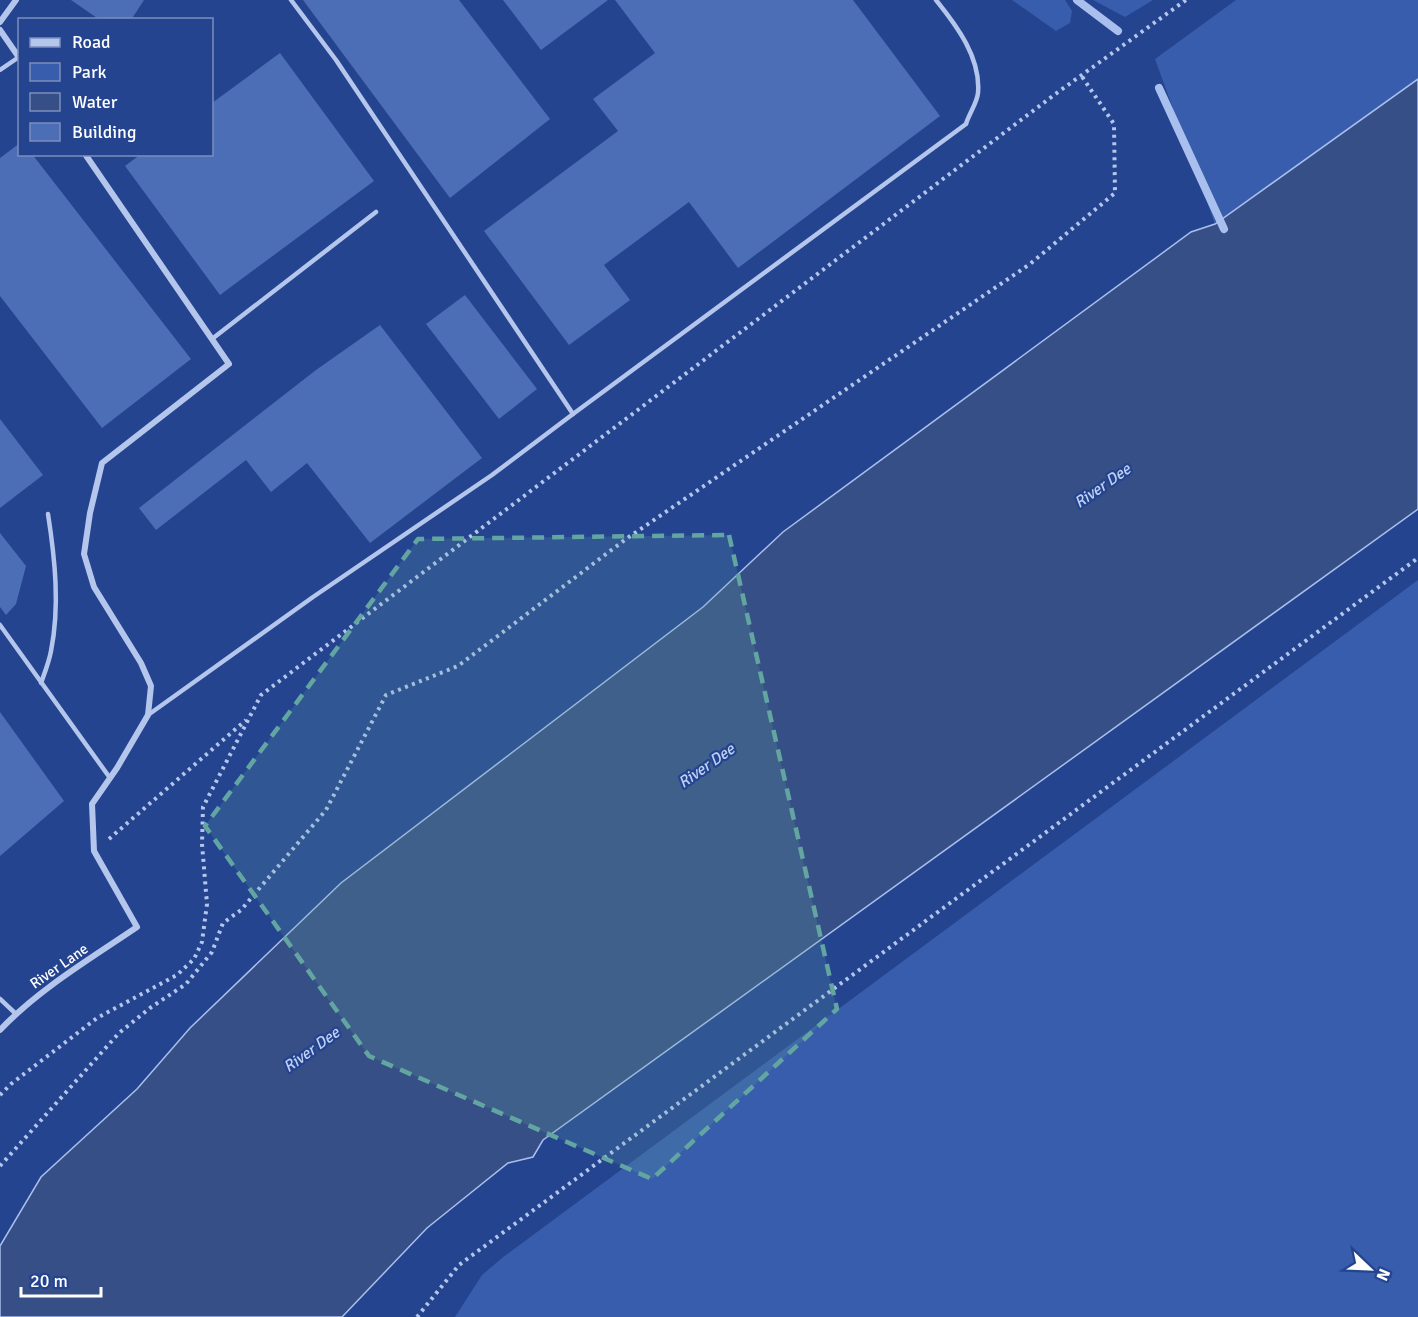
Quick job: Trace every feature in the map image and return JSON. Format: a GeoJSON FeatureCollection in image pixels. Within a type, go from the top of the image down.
{"type":"FeatureCollection","features":[{"type":"Feature","properties":{"kind":"street"},"geometry":{"type":"LineString","coordinates":[[0,22],[16,0]]}},
{"type":"Feature","properties":{"kind":"street"},"geometry":{"type":"LineString","coordinates":[[0,30],[18,57]]}},
{"type":"Feature","properties":{"kind":"street"},"geometry":{"type":"LineString","coordinates":[[86,156],[229,364],[102,463],[90,513],[84,554],[94,587],[141,663],[151,686],[148,715],[92,804],[94,851]]}},
{"type":"Feature","properties":{"kind":"street","name":"River Lane"},"geometry":{"type":"LineString","coordinates":[[0,1030],[53,984],[137,927],[94,851]]}},
{"type":"Feature","properties":{"kind":"lane"},"geometry":{"type":"LineString","coordinates":[[291,0],[336,60],[573,414]]}},
{"type":"Feature","properties":{"kind":"lane"},"geometry":{"type":"LineString","coordinates":[[148,715],[313,597],[482,482],[966,124],[978,94],[975,62],[951,19],[936,0]]}},
{"type":"Feature","properties":{"kind":"lane"},"geometry":{"type":"LineString","coordinates":[[0,70],[18,59]]}},
{"type":"Feature","properties":{"kind":"lane"},"geometry":{"type":"LineString","coordinates":[[212,339],[376,212]]}},
{"type":"Feature","properties":{"kind":"lane"},"geometry":{"type":"LineString","coordinates":[[42,683],[51,650],[55,609],[54,554],[48,514]]}},
{"type":"Feature","properties":{"kind":"lane"},"geometry":{"type":"LineString","coordinates":[[0,625],[110,778]]}},
{"type":"Feature","properties":{"kind":"lane"},"geometry":{"type":"LineString","coordinates":[[0,999],[16,1014]]}},
{"type":"Feature","properties":{"kind":"path"},"geometry":{"type":"LineString","coordinates":[[0,1095],[10,1084],[97,1018],[177,975],[194,959],[202,942],[207,904],[202,844],[203,807],[261,695],[1081,75],[1185,0]]}},
{"type":"Feature","properties":{"kind":"path"},"geometry":{"type":"LineString","coordinates":[[0,1166],[119,1033],[150,1008],[186,984],[212,952],[222,923],[241,910],[327,810],[386,696],[458,666],[626,539],[1030,264],[1115,193],[1114,124],[1081,75]]}},
{"type":"Feature","properties":{"kind":"path"},"geometry":{"type":"LineString","coordinates":[[417,1317],[459,1265],[1418,558]]}},
{"type":"Feature","properties":{"kind":"path"},"geometry":{"type":"LineString","coordinates":[[94,851],[249,718]]}},
{"type":"Feature","properties":{"kind":"highlighted area"},"geometry":{"type":"Polygon","coordinates":[[[729,535],[837,1009],[652,1179],[369,1056],[205,826],[418,539],[729,535]]]}},
{"type":"Feature","properties":{"kind":"green space"},"geometry":{"type":"Polygon","coordinates":[[[1012,0],[1065,0],[1072,11],[1070,23],[1056,31],[1012,0]]]}},
{"type":"Feature","properties":{"kind":"green space"},"geometry":{"type":"Polygon","coordinates":[[[1093,0],[1153,0],[1125,17],[1093,0]]]}},
{"type":"Feature","properties":{"kind":"green space"},"geometry":{"type":"Polygon","coordinates":[[[1236,0],[1418,0],[1418,79],[1215,224],[1155,59],[1236,0]]]}},
{"type":"Feature","properties":{"kind":"green space"},"geometry":{"type":"Polygon","coordinates":[[[1418,580],[1418,1317],[455,1317],[482,1275],[502,1258],[1418,580]]]}},
{"type":"Feature","properties":{"kind":"water","name":"River Dee"},"geometry":{"type":"Polygon","coordinates":[[[1418,79],[1418,509],[543,1140],[533,1157],[508,1163],[427,1228],[342,1317],[0,1317],[0,1246],[41,1177],[137,1089],[190,1028],[341,883],[703,607],[783,532],[1191,232],[1215,224],[1418,79]]]}},
{"type":"Feature","properties":{"kind":"building"},"geometry":{"type":"Polygon","coordinates":[[[71,0],[144,0],[132,18],[97,18],[71,0]]]}},
{"type":"Feature","properties":{"kind":"building"},"geometry":{"type":"Polygon","coordinates":[[[303,0],[459,0],[550,119],[450,198],[303,0]]]}},
{"type":"Feature","properties":{"kind":"building"},"geometry":{"type":"Polygon","coordinates":[[[503,0],[608,0],[541,50],[503,0]]]}},
{"type":"Feature","properties":{"kind":"building"},"geometry":{"type":"Polygon","coordinates":[[[615,0],[853,0],[940,116],[738,268],[689,202],[604,265],[630,300],[569,345],[484,231],[618,131],[593,99],[655,53],[615,0]]]}},
{"type":"Feature","properties":{"kind":"building"},"geometry":{"type":"Polygon","coordinates":[[[280,53],[374,181],[220,295],[125,166],[138,156],[213,156],[213,102],[280,53]]]}},
{"type":"Feature","properties":{"kind":"building"},"geometry":{"type":"Polygon","coordinates":[[[18,144],[18,156],[34,156],[191,359],[102,428],[0,296],[0,158],[18,144]]]}},
{"type":"Feature","properties":{"kind":"building"},"geometry":{"type":"Polygon","coordinates":[[[465,295],[537,389],[499,419],[426,324],[465,295]]]}},
{"type":"Feature","properties":{"kind":"building"},"geometry":{"type":"Polygon","coordinates":[[[380,325],[482,458],[370,543],[307,463],[271,492],[246,460],[156,530],[139,508],[316,370],[380,325]]]}},
{"type":"Feature","properties":{"kind":"building"},"geometry":{"type":"Polygon","coordinates":[[[0,419],[43,475],[0,508],[0,419]]]}},
{"type":"Feature","properties":{"kind":"building"},"geometry":{"type":"Polygon","coordinates":[[[0,533],[26,566],[16,604],[6,615],[0,607],[0,533]]]}},
{"type":"Feature","properties":{"kind":"building"},"geometry":{"type":"Polygon","coordinates":[[[0,712],[64,801],[0,856],[0,712]]]}},
{"type":"Feature","properties":{"kind":"waterway"},"geometry":{"type":"LineString","coordinates":[[1077,0],[1118,31]]}},
{"type":"Feature","properties":{"kind":"waterway"},"geometry":{"type":"LineString","coordinates":[[1159,88],[1224,229]]}}]}
